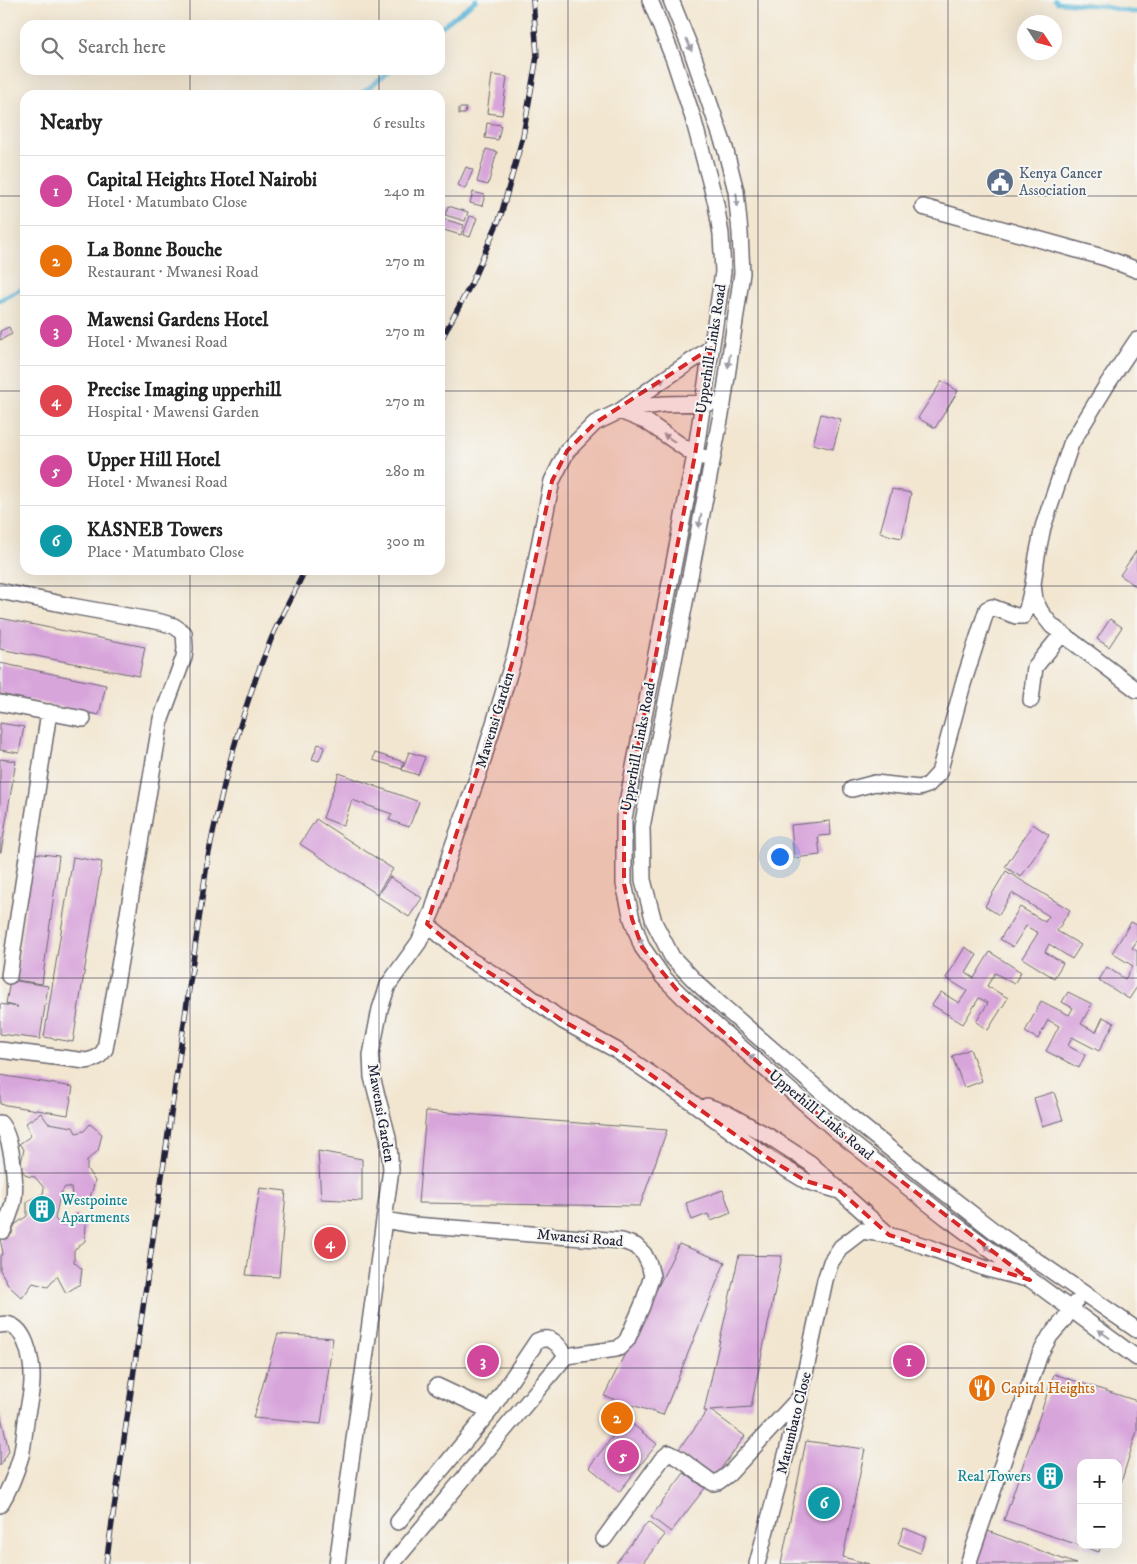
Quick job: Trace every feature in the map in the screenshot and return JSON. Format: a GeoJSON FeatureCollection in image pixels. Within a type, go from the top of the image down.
{"type":"FeatureCollection","features":[{"type":"Feature","properties":{"kind":"street","name":"Upperhill Links Road"},"geometry":{"type":"LineString","coordinates":[[650,0],[674,60],[693,118],[716,204],[721,234],[723,272],[695,455],[624,818],[624,884],[632,919],[642,947],[663,977],[682,996],[839,1133],[947,1218],[1137,1358]]}},
{"type":"Feature","properties":{"kind":"street","name":"Upperhill Links Road"},"geometry":{"type":"LineString","coordinates":[[671,0],[692,52],[725,148],[736,191],[742,273],[723,404],[642,827],[642,880],[654,922],[672,957],[720,1004],[848,1115],[998,1234],[1137,1330]]}},
{"type":"Feature","properties":{"kind":"street"},"geometry":{"type":"LineString","coordinates":[[923,207],[1106,258],[1137,270]]}},
{"type":"Feature","properties":{"kind":"street"},"geometry":{"type":"LineString","coordinates":[[852,790],[875,783],[919,788],[928,785],[940,772],[963,684],[987,609],[992,607],[1016,616],[1023,616],[1027,609],[1043,527],[1072,444],[1108,383],[1137,340]]}},
{"type":"Feature","properties":{"kind":"street"},"geometry":{"type":"LineString","coordinates":[[620,411],[712,348]]}},
{"type":"Feature","properties":{"kind":"street"},"geometry":{"type":"LineString","coordinates":[[620,411],[664,404],[702,402],[723,404]]}},
{"type":"Feature","properties":{"kind":"street"},"geometry":{"type":"LineString","coordinates":[[620,411],[647,422],[695,455],[712,460]]}},
{"type":"Feature","properties":{"kind":"street","name":"Mawensi Garden"},"geometry":{"type":"LineString","coordinates":[[337,1564],[391,1169],[388,1137],[372,1077],[371,1055],[380,1009],[388,985],[419,942],[433,910],[451,851],[479,773],[516,651],[552,481],[567,452],[588,430],[595,423],[620,411]]}},
{"type":"Feature","properties":{"kind":"street"},"geometry":{"type":"LineString","coordinates":[[1033,584],[1036,600],[1041,612],[1052,626],[1137,690]]}},
{"type":"Feature","properties":{"kind":"street"},"geometry":{"type":"LineString","coordinates":[[0,592],[161,622],[174,626],[184,633],[186,648],[161,719],[105,1049],[94,1060],[86,1061],[0,1050]]}},
{"type":"Feature","properties":{"kind":"street"},"geometry":{"type":"LineString","coordinates":[[1030,700],[1035,666],[1062,634]]}},
{"type":"Feature","properties":{"kind":"street"},"geometry":{"type":"LineString","coordinates":[[0,703],[83,719]]}},
{"type":"Feature","properties":{"kind":"street"},"geometry":{"type":"LineString","coordinates":[[9,976],[49,712]]}},
{"type":"Feature","properties":{"kind":"street"},"geometry":{"type":"LineString","coordinates":[[427,924],[470,960],[525,993],[563,1021],[616,1050],[771,1160],[806,1180],[840,1191],[890,1235],[987,1269],[1030,1280]]}},
{"type":"Feature","properties":{"kind":"street"},"geometry":{"type":"LineString","coordinates":[[0,1123],[6,1130],[12,1159],[14,1199],[3,1231]]}},
{"type":"Feature","properties":{"kind":"street","name":"Mwanesi Road"},"geometry":{"type":"LineString","coordinates":[[384,1220],[414,1226],[622,1241],[636,1246],[644,1254],[652,1276],[642,1306],[627,1340],[616,1349],[566,1356]]}},
{"type":"Feature","properties":{"kind":"street","name":"Matumbato Close"},"geometry":{"type":"LineString","coordinates":[[757,1564],[801,1396],[825,1280],[831,1262],[841,1247],[862,1231],[890,1235]]}},
{"type":"Feature","properties":{"kind":"street"},"geometry":{"type":"LineString","coordinates":[[968,1564],[1040,1354],[1050,1336],[1064,1321],[1084,1292]]}},
{"type":"Feature","properties":{"kind":"street"},"geometry":{"type":"LineString","coordinates":[[0,1325],[6,1323],[13,1325],[24,1338],[30,1354],[32,1380],[21,1455],[11,1487],[0,1505]]}},
{"type":"Feature","properties":{"kind":"street"},"geometry":{"type":"LineString","coordinates":[[392,1564],[566,1356],[561,1348],[551,1339],[537,1341],[490,1412],[398,1522]]}},
{"type":"Feature","properties":{"kind":"street"},"geometry":{"type":"LineString","coordinates":[[437,1386],[490,1412]]}},
{"type":"Feature","properties":{"kind":"street"},"geometry":{"type":"LineString","coordinates":[[604,1539],[662,1459],[669,1453],[679,1458],[713,1483],[718,1482],[729,1474],[801,1396]]}},
{"type":"Feature","properties":{"kind":"highlighted area"},"geometry":{"type":"Polygon","coordinates":[[[711,348],[695,455],[624,818],[624,884],[632,919],[642,947],[682,996],[839,1133],[1030,1280],[889,1235],[840,1191],[806,1181],[771,1160],[616,1050],[563,1021],[470,960],[427,924],[516,651],[552,481],[567,451],[595,423],[711,348]]]}},
{"type":"Feature","properties":{"kind":"building"},"geometry":{"type":"Polygon","coordinates":[[[492,75],[507,77],[502,115],[487,113],[492,75]]]}},
{"type":"Feature","properties":{"kind":"building"},"geometry":{"type":"Polygon","coordinates":[[[459,108],[466,108],[465,114],[459,114],[459,108]]]}},
{"type":"Feature","properties":{"kind":"building"},"geometry":{"type":"Polygon","coordinates":[[[487,123],[501,125],[498,140],[485,138],[487,123]]]}},
{"type":"Feature","properties":{"kind":"building"},"geometry":{"type":"Polygon","coordinates":[[[486,149],[497,152],[488,185],[477,182],[486,149]]]}},
{"type":"Feature","properties":{"kind":"building"},"geometry":{"type":"Polygon","coordinates":[[[466,167],[473,170],[465,189],[458,185],[466,167]]]}},
{"type":"Feature","properties":{"kind":"building"},"geometry":{"type":"Polygon","coordinates":[[[473,192],[485,195],[482,206],[470,203],[473,192]]]}},
{"type":"Feature","properties":{"kind":"building"},"geometry":{"type":"Polygon","coordinates":[[[448,206],[468,212],[465,221],[445,215],[448,206]]]}},
{"type":"Feature","properties":{"kind":"building"},"geometry":{"type":"Polygon","coordinates":[[[470,216],[477,218],[470,237],[463,235],[470,216]]]}},
{"type":"Feature","properties":{"kind":"building"},"geometry":{"type":"Polygon","coordinates":[[[445,220],[464,225],[461,235],[445,230],[445,220]]]}},
{"type":"Feature","properties":{"kind":"building"},"geometry":{"type":"Polygon","coordinates":[[[9,327],[12,334],[0,340],[0,331],[9,327]]]}},
{"type":"Feature","properties":{"kind":"building"},"geometry":{"type":"Polygon","coordinates":[[[942,381],[958,391],[935,428],[918,418],[942,381]]]}},
{"type":"Feature","properties":{"kind":"building"},"geometry":{"type":"Polygon","coordinates":[[[821,414],[841,419],[833,449],[813,444],[821,414]]]}},
{"type":"Feature","properties":{"kind":"building"},"geometry":{"type":"Polygon","coordinates":[[[892,489],[911,493],[902,538],[880,532],[892,489]]]}},
{"type":"Feature","properties":{"kind":"building"},"geometry":{"type":"Polygon","coordinates":[[[1137,550],[1137,587],[1120,575],[1137,550]]]}},
{"type":"Feature","properties":{"kind":"building"},"geometry":{"type":"Polygon","coordinates":[[[0,618],[145,647],[139,676],[0,649],[0,618]]]}},
{"type":"Feature","properties":{"kind":"building"},"geometry":{"type":"Polygon","coordinates":[[[1110,619],[1122,627],[1109,647],[1097,639],[1110,619]]]}},
{"type":"Feature","properties":{"kind":"building"},"geometry":{"type":"Polygon","coordinates":[[[0,663],[106,685],[99,715],[0,694],[0,663]]]}},
{"type":"Feature","properties":{"kind":"building"},"geometry":{"type":"Polygon","coordinates":[[[0,723],[24,727],[19,753],[0,750],[0,723]]]}},
{"type":"Feature","properties":{"kind":"building"},"geometry":{"type":"Polygon","coordinates":[[[318,744],[325,746],[319,761],[312,759],[318,744]]]}},
{"type":"Feature","properties":{"kind":"building"},"geometry":{"type":"Polygon","coordinates":[[[409,752],[425,757],[418,775],[402,770],[409,752]]]}},
{"type":"Feature","properties":{"kind":"building"},"geometry":{"type":"Polygon","coordinates":[[[375,753],[404,762],[402,769],[373,760],[375,753]]]}},
{"type":"Feature","properties":{"kind":"building"},"geometry":{"type":"Polygon","coordinates":[[[0,759],[16,761],[1,852],[0,852],[0,759]]]}},
{"type":"Feature","properties":{"kind":"building"},"geometry":{"type":"Polygon","coordinates":[[[339,773],[419,802],[409,827],[389,820],[392,814],[352,800],[343,826],[323,818],[339,773]]]}},
{"type":"Feature","properties":{"kind":"building"},"geometry":{"type":"Polygon","coordinates":[[[316,819],[393,869],[377,894],[300,844],[316,819]]]}},
{"type":"Feature","properties":{"kind":"building"},"geometry":{"type":"Polygon","coordinates":[[[830,821],[831,835],[818,836],[820,855],[794,858],[791,825],[830,821]]]}},
{"type":"Feature","properties":{"kind":"building"},"geometry":{"type":"Polygon","coordinates":[[[1033,824],[1049,835],[1021,877],[1005,867],[1033,824]]]}},
{"type":"Feature","properties":{"kind":"building"},"geometry":{"type":"Polygon","coordinates":[[[33,853],[59,856],[42,984],[16,980],[33,853]]]}},
{"type":"Feature","properties":{"kind":"building"},"geometry":{"type":"Polygon","coordinates":[[[73,857],[102,862],[73,1042],[44,1037],[73,857]]]}},
{"type":"Feature","properties":{"kind":"building"},"geometry":{"type":"Polygon","coordinates":[[[1006,871],[1070,910],[1057,931],[1081,945],[1072,959],[1049,944],[1045,952],[1063,963],[1054,978],[1022,958],[1038,933],[1026,926],[1013,947],[1000,939],[1020,907],[1045,922],[1049,916],[1012,893],[999,915],[985,906],[1006,871]]]}},
{"type":"Feature","properties":{"kind":"building"},"geometry":{"type":"Polygon","coordinates":[[[390,877],[422,898],[409,917],[377,896],[390,877]]]}},
{"type":"Feature","properties":{"kind":"building"},"geometry":{"type":"Polygon","coordinates":[[[1131,922],[1137,925],[1137,941],[1132,948],[1137,951],[1137,987],[1129,999],[1099,980],[1107,967],[1125,979],[1133,966],[1112,953],[1131,922]]]}},
{"type":"Feature","properties":{"kind":"building"},"geometry":{"type":"Polygon","coordinates":[[[965,947],[977,955],[966,973],[974,978],[990,952],[1021,972],[1014,984],[995,973],[987,986],[1008,998],[988,1030],[976,1022],[988,1003],[979,998],[963,1024],[932,1005],[941,992],[959,1003],[967,991],[946,978],[965,947]]]}},
{"type":"Feature","properties":{"kind":"building"},"geometry":{"type":"Polygon","coordinates":[[[10,980],[48,986],[40,1039],[0,1034],[0,1004],[18,1007],[6,1004],[10,980]]]}},
{"type":"Feature","properties":{"kind":"building"},"geometry":{"type":"Polygon","coordinates":[[[1068,992],[1092,1004],[1081,1024],[1096,1032],[1103,1017],[1114,1023],[1099,1051],[1072,1037],[1068,1046],[1085,1055],[1079,1068],[1046,1051],[1059,1026],[1048,1020],[1038,1039],[1025,1032],[1041,1001],[1069,1015],[1073,1008],[1062,1002],[1068,992]]]}},
{"type":"Feature","properties":{"kind":"building"},"geometry":{"type":"Polygon","coordinates":[[[970,1049],[982,1081],[964,1088],[952,1056],[970,1049]]]}},
{"type":"Feature","properties":{"kind":"building"},"geometry":{"type":"Polygon","coordinates":[[[0,1075],[73,1087],[68,1115],[0,1104],[0,1075]]]}},
{"type":"Feature","properties":{"kind":"building"},"geometry":{"type":"Polygon","coordinates":[[[1054,1092],[1063,1120],[1042,1126],[1034,1098],[1054,1092]]]}},
{"type":"Feature","properties":{"kind":"building"},"geometry":{"type":"Polygon","coordinates":[[[426,1111],[667,1130],[640,1206],[418,1203],[426,1111]]]}},
{"type":"Feature","properties":{"kind":"building","name":"Westpointe Apartments"},"geometry":{"type":"Polygon","coordinates":[[[41,1113],[48,1123],[73,1127],[76,1133],[84,1131],[90,1124],[102,1134],[98,1151],[87,1160],[87,1169],[95,1181],[90,1198],[77,1204],[72,1196],[71,1188],[65,1187],[60,1195],[55,1219],[62,1226],[77,1214],[86,1224],[85,1241],[74,1250],[74,1262],[82,1269],[80,1284],[66,1293],[57,1276],[48,1287],[33,1283],[22,1298],[9,1286],[0,1270],[0,1257],[3,1253],[0,1239],[12,1234],[13,1226],[27,1216],[27,1201],[43,1194],[44,1188],[35,1177],[27,1176],[17,1165],[21,1163],[24,1149],[19,1144],[31,1136],[26,1123],[41,1113]]]}},
{"type":"Feature","properties":{"kind":"building"},"geometry":{"type":"Polygon","coordinates":[[[318,1151],[362,1159],[362,1201],[321,1199],[318,1151]]]}},
{"type":"Feature","properties":{"kind":"building"},"geometry":{"type":"Polygon","coordinates":[[[260,1188],[286,1191],[279,1277],[246,1275],[260,1188]]]}},
{"type":"Feature","properties":{"kind":"building"},"geometry":{"type":"Polygon","coordinates":[[[723,1190],[731,1213],[711,1221],[708,1214],[692,1220],[686,1203],[723,1190]]]}},
{"type":"Feature","properties":{"kind":"building"},"geometry":{"type":"Polygon","coordinates":[[[679,1244],[725,1262],[663,1415],[604,1396],[679,1244]]]}},
{"type":"Feature","properties":{"kind":"building"},"geometry":{"type":"Polygon","coordinates":[[[739,1255],[782,1256],[751,1407],[710,1410],[745,1436],[714,1478],[677,1452],[707,1411],[704,1411],[739,1255]]]}},
{"type":"Feature","properties":{"kind":"building"},"geometry":{"type":"Polygon","coordinates":[[[278,1334],[333,1338],[321,1424],[253,1418],[278,1334]]]}},
{"type":"Feature","properties":{"kind":"building","name":"Real Towers"},"geometry":{"type":"Polygon","coordinates":[[[1054,1374],[1137,1401],[1137,1431],[1122,1479],[1122,1459],[1077,1459],[1077,1545],[1004,1520],[1054,1374]]]}},
{"type":"Feature","properties":{"kind":"building"},"geometry":{"type":"Polygon","coordinates":[[[0,1412],[9,1451],[0,1466],[0,1412]]]}},
{"type":"Feature","properties":{"kind":"building"},"geometry":{"type":"Polygon","coordinates":[[[626,1419],[657,1444],[619,1492],[589,1467],[626,1419]]]}},
{"type":"Feature","properties":{"kind":"building"},"geometry":{"type":"Polygon","coordinates":[[[806,1441],[865,1449],[843,1557],[869,1564],[781,1564],[806,1441]]]}},
{"type":"Feature","properties":{"kind":"building"},"geometry":{"type":"Polygon","coordinates":[[[684,1473],[705,1488],[671,1532],[651,1517],[684,1473]]]}},
{"type":"Feature","properties":{"kind":"building"},"geometry":{"type":"Polygon","coordinates":[[[648,1522],[665,1535],[642,1564],[615,1564],[648,1522]]]}},
{"type":"Feature","properties":{"kind":"building"},"geometry":{"type":"Polygon","coordinates":[[[904,1528],[926,1537],[920,1553],[898,1544],[904,1528]]]}},
{"type":"Feature","properties":{"kind":"building"},"geometry":{"type":"Polygon","coordinates":[[[985,1530],[1076,1564],[972,1564],[985,1530]]]}},
{"type":"Feature","properties":{"kind":"waterway"},"geometry":{"type":"LineString","coordinates":[[445,24],[476,0]]}},
{"type":"Feature","properties":{"kind":"waterway"},"geometry":{"type":"LineString","coordinates":[[1055,0],[1057,2],[1137,12]]}},
{"type":"Feature","properties":{"kind":"waterway"},"geometry":{"type":"LineString","coordinates":[[366,90],[385,75]]}},
{"type":"Feature","properties":{"kind":"waterway"},"geometry":{"type":"LineString","coordinates":[[0,300],[20,290]]}},
{"type":"Feature","properties":{"kind":"railway"},"geometry":{"type":"LineString","coordinates":[[445,333],[471,284],[501,215],[523,136],[537,56],[533,0]]}},
{"type":"Feature","properties":{"kind":"railway"},"geometry":{"type":"LineString","coordinates":[[106,1564],[208,857],[220,802],[250,694],[274,633],[303,575]]}},
{"type":"Feature","properties":{"kind":"place","name":"Kenya Cancer Association"},"geometry":{"type":"Point","coordinates":[1000,182]}},
{"type":"Feature","properties":{"kind":"place","name":"Westpointe Apartments"},"geometry":{"type":"Point","coordinates":[42,1209]}},
{"type":"Feature","properties":{"kind":"place","name":"Precise Imaging upperhill"},"geometry":{"type":"Point","coordinates":[330,1243]}},
{"type":"Feature","properties":{"kind":"place","name":"Mawensi Gardens Hotel"},"geometry":{"type":"Point","coordinates":[483,1361]}},
{"type":"Feature","properties":{"kind":"place","name":"Capital Heights Hotel Nairobi"},"geometry":{"type":"Point","coordinates":[909,1361]}},
{"type":"Feature","properties":{"kind":"place","name":"Capital Heights"},"geometry":{"type":"Point","coordinates":[982,1388]}},
{"type":"Feature","properties":{"kind":"place","name":"La Bonne Bouche"},"geometry":{"type":"Point","coordinates":[617,1418]}},
{"type":"Feature","properties":{"kind":"place","name":"Upper Hill Hotel"},"geometry":{"type":"Point","coordinates":[623,1456]}},
{"type":"Feature","properties":{"kind":"place","name":"Real Towers"},"geometry":{"type":"Point","coordinates":[1050,1476]}},
{"type":"Feature","properties":{"kind":"place","name":"KASNEB Towers"},"geometry":{"type":"Point","coordinates":[824,1503]}}]}
